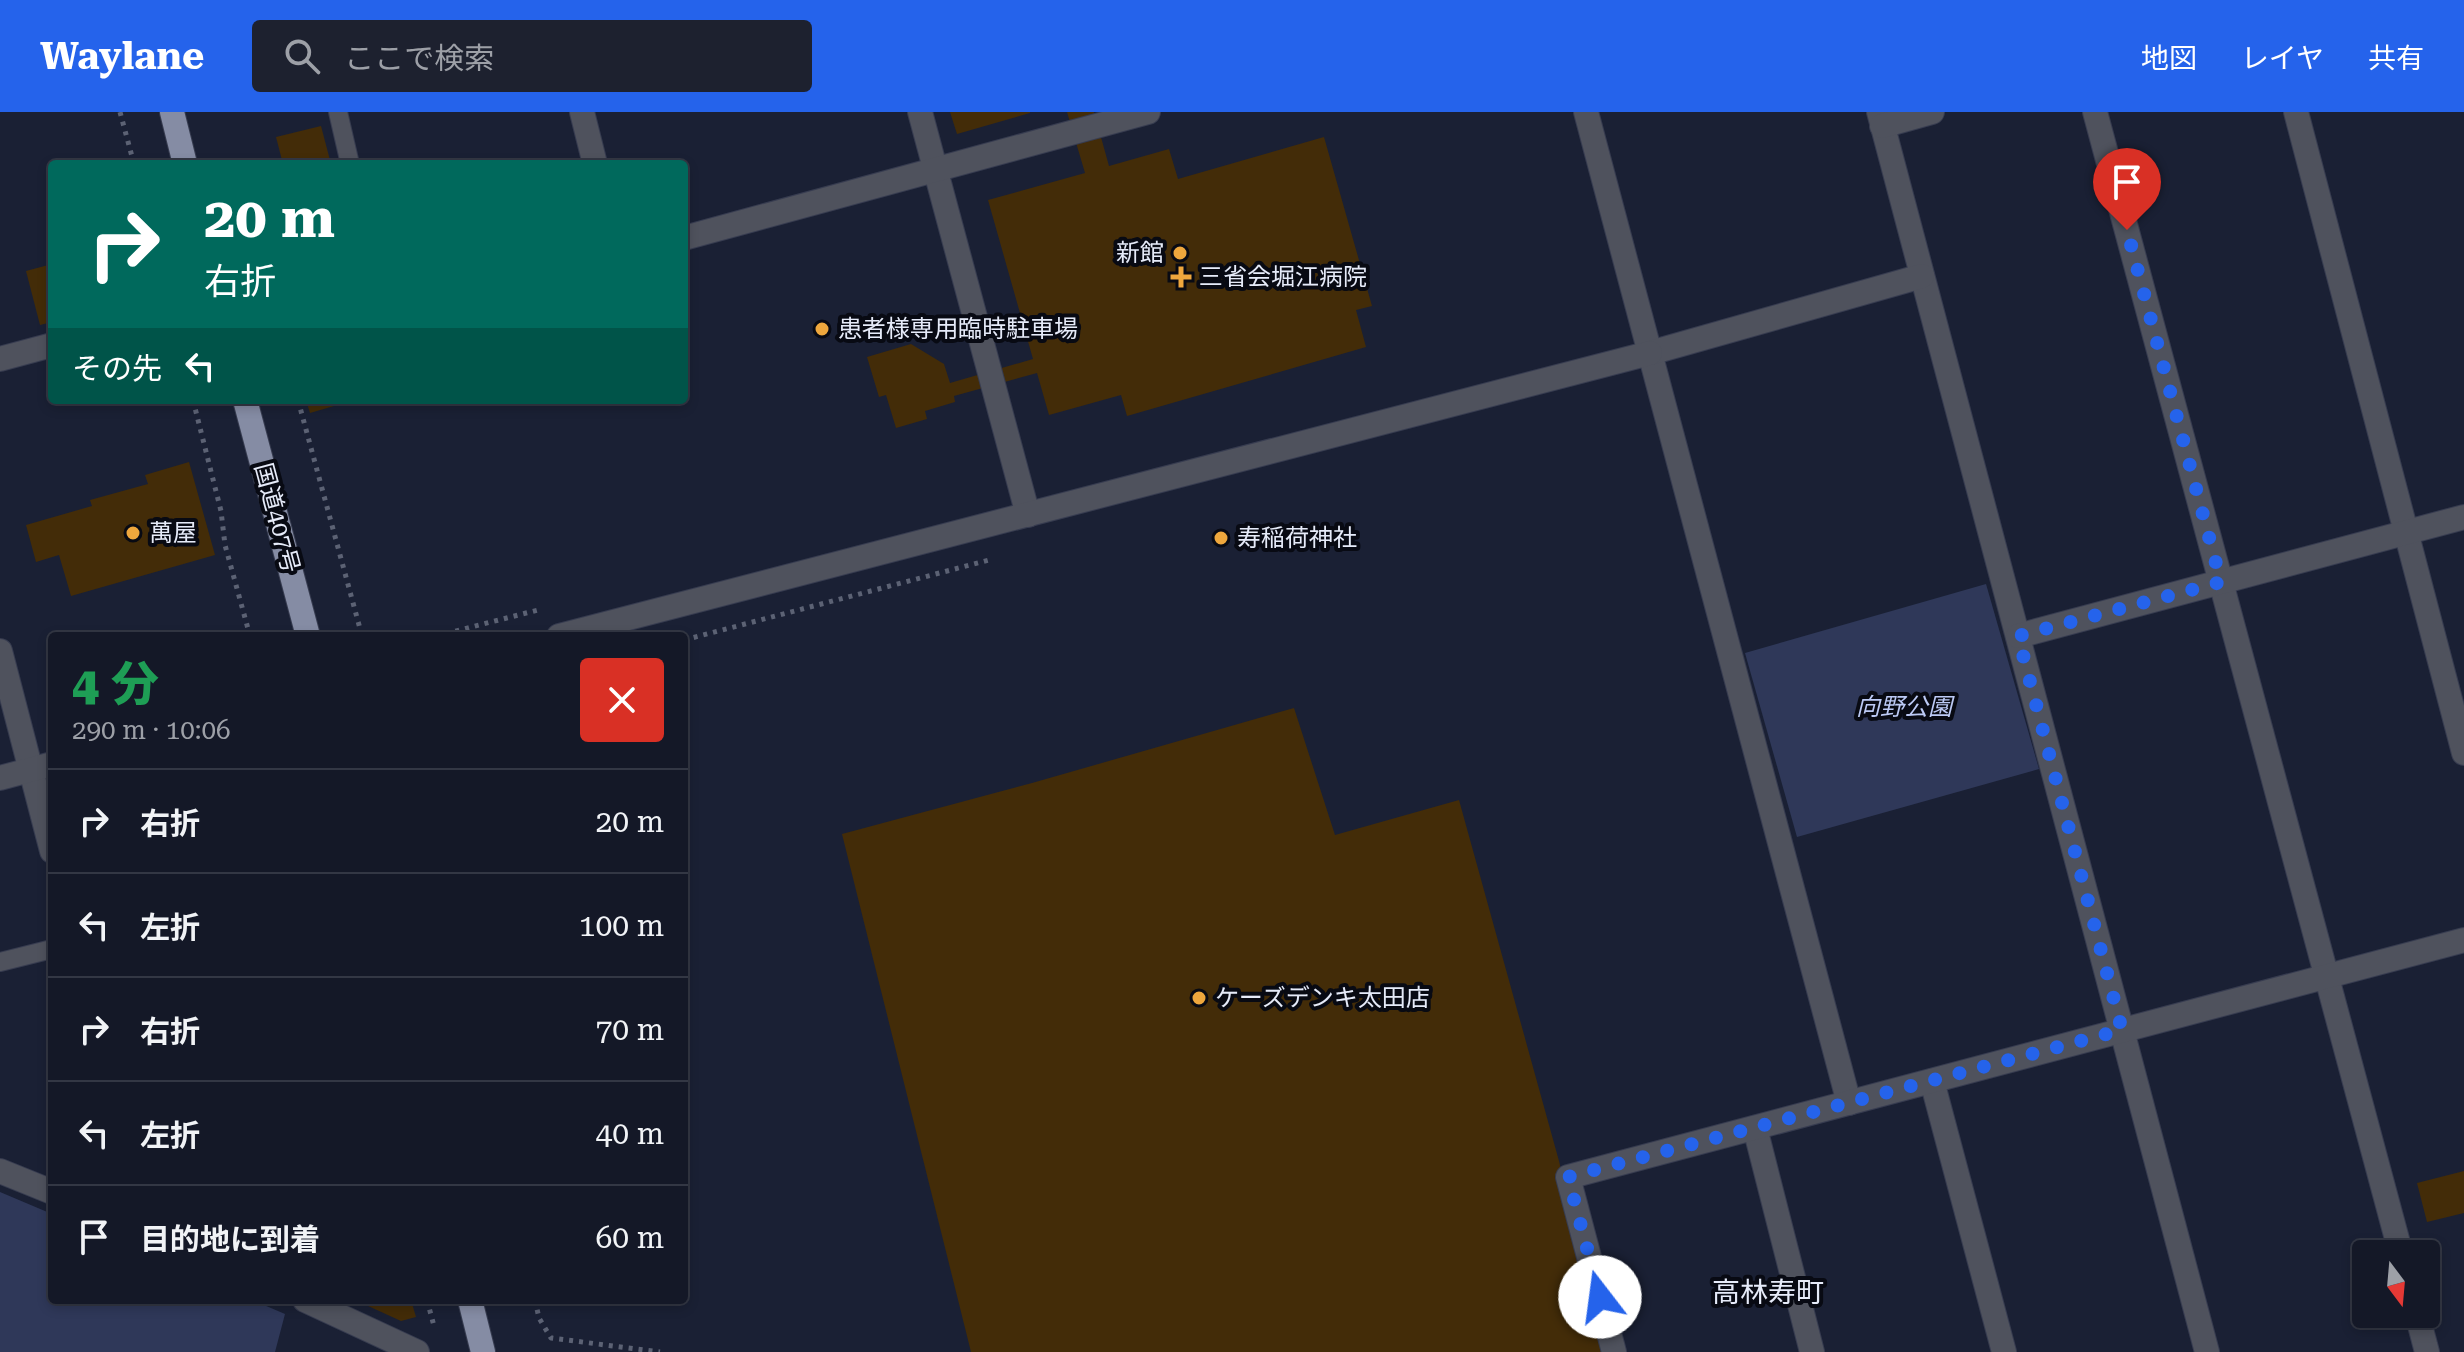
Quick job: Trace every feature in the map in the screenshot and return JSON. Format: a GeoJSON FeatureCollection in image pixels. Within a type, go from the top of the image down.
{"type":"FeatureCollection","features":[{"type":"Feature","properties":{"kind":"highway"},"geometry":{"type":"LineString","coordinates":[[172,112],[184,160]]}},
{"type":"Feature","properties":{"kind":"highway","name":"国道407号"},"geometry":{"type":"LineString","coordinates":[[246,404],[307,632]]}},
{"type":"Feature","properties":{"kind":"highway"},"geometry":{"type":"LineString","coordinates":[[471,1304],[483,1352]]}},
{"type":"Feature","properties":{"kind":"street"},"geometry":{"type":"LineString","coordinates":[[582,112],[594,160]]}},
{"type":"Feature","properties":{"kind":"street"},"geometry":{"type":"LineString","coordinates":[[920,112],[1028,515]]}},
{"type":"Feature","properties":{"kind":"street"},"geometry":{"type":"LineString","coordinates":[[688,237],[1148,112]]}},
{"type":"Feature","properties":{"kind":"street"},"geometry":{"type":"LineString","coordinates":[[1586,112],[1849,1103]]}},
{"type":"Feature","properties":{"kind":"street"},"geometry":{"type":"LineString","coordinates":[[1932,112],[1880,119],[2207,1352]]}},
{"type":"Feature","properties":{"kind":"street"},"geometry":{"type":"LineString","coordinates":[[2095,112],[2397,1240]]}},
{"type":"Feature","properties":{"kind":"street"},"geometry":{"type":"LineString","coordinates":[[2296,112],[2464,753]]}},
{"type":"Feature","properties":{"kind":"street"},"geometry":{"type":"LineString","coordinates":[[575,632],[1650,353],[1922,276]]}},
{"type":"Feature","properties":{"kind":"street"},"geometry":{"type":"LineString","coordinates":[[0,359],[48,346]]}},
{"type":"Feature","properties":{"kind":"street"},"geometry":{"type":"LineString","coordinates":[[2018,636],[2464,517]]}},
{"type":"Feature","properties":{"kind":"street"},"geometry":{"type":"LineString","coordinates":[[0,651],[41,767],[48,820]]}},
{"type":"Feature","properties":{"kind":"street"},"geometry":{"type":"LineString","coordinates":[[0,778],[41,767]]}},
{"type":"Feature","properties":{"kind":"street"},"geometry":{"type":"LineString","coordinates":[[1614,1352],[1568,1177],[2464,940]]}},
{"type":"Feature","properties":{"kind":"street"},"geometry":{"type":"LineString","coordinates":[[1932,1081],[2004,1352]]}},
{"type":"Feature","properties":{"kind":"street"},"geometry":{"type":"LineString","coordinates":[[1755,1128],[1812,1352]]}},
{"type":"Feature","properties":{"kind":"street"},"geometry":{"type":"LineString","coordinates":[[0,1171],[48,1190]]}},
{"type":"Feature","properties":{"kind":"street"},"geometry":{"type":"LineString","coordinates":[[314,1304],[417,1352]]}},
{"type":"Feature","properties":{"kind":"street"},"geometry":{"type":"LineString","coordinates":[[2421,1328],[2427,1352]]}},
{"type":"Feature","properties":{"kind":"lane"},"geometry":{"type":"LineString","coordinates":[[338,112],[349,160]]}},
{"type":"Feature","properties":{"kind":"lane"},"geometry":{"type":"LineString","coordinates":[[0,962],[48,950]]}},
{"type":"Feature","properties":{"kind":"path"},"geometry":{"type":"LineString","coordinates":[[120,112],[133,160]]}},
{"type":"Feature","properties":{"kind":"path"},"geometry":{"type":"LineString","coordinates":[[194,404],[221,511],[225,545],[249,632]]}},
{"type":"Feature","properties":{"kind":"path"},"geometry":{"type":"LineString","coordinates":[[299,404],[361,632]]}},
{"type":"Feature","properties":{"kind":"path"},"geometry":{"type":"LineString","coordinates":[[536,1304],[539,1318],[551,1338],[660,1352]]}},
{"type":"Feature","properties":{"kind":"green space","name":"向野公園"},"geometry":{"type":"Polygon","coordinates":[[[1986,584],[2039,769],[1797,837],[1745,653],[1986,584]]]}},
{"type":"Feature","properties":{"kind":"green space"},"geometry":{"type":"Polygon","coordinates":[[[0,1192],[48,1212],[48,1304],[261,1304],[285,1314],[275,1352],[0,1352],[0,1192]]]}},
{"type":"Feature","properties":{"kind":"building"},"geometry":{"type":"Polygon","coordinates":[[[950,112],[1030,112],[1030,113],[957,134],[950,112]]]}},
{"type":"Feature","properties":{"kind":"building","name":"三省会堀江病院"},"geometry":{"type":"Polygon","coordinates":[[[1067,112],[1094,112],[1109,166],[1169,149],[1178,179],[1324,137],[1372,306],[1356,310],[1366,347],[1127,416],[1121,395],[1049,415],[1037,373],[954,396],[955,402],[925,411],[927,419],[896,428],[886,395],[879,397],[867,357],[911,344],[944,364],[950,383],[1033,359],[988,200],[1085,173],[1067,112]]]}},
{"type":"Feature","properties":{"kind":"building"},"geometry":{"type":"Polygon","coordinates":[[[321,126],[330,160],[282,160],[276,137],[321,126]]]}},
{"type":"Feature","properties":{"kind":"building"},"geometry":{"type":"Polygon","coordinates":[[[48,265],[48,323],[40,325],[26,271],[48,265]]]}},
{"type":"Feature","properties":{"kind":"building"},"geometry":{"type":"Polygon","coordinates":[[[307,404],[341,404],[310,413],[307,404]]]}},
{"type":"Feature","properties":{"kind":"building"},"geometry":{"type":"Polygon","coordinates":[[[189,462],[215,555],[71,596],[59,555],[36,562],[26,525],[92,506],[90,500],[148,484],[145,475],[189,462]]]}},
{"type":"Feature","properties":{"kind":"building","name":"ケーズデンキ太田店"},"geometry":{"type":"Polygon","coordinates":[[[1294,708],[1335,835],[1459,800],[1559,1161],[1603,1352],[971,1352],[842,834],[1294,708]]]}},
{"type":"Feature","properties":{"kind":"building"},"geometry":{"type":"Polygon","coordinates":[[[2464,1171],[2464,1213],[2427,1222],[2417,1183],[2464,1171]]]}},
{"type":"Feature","properties":{"kind":"building"},"geometry":{"type":"Polygon","coordinates":[[[364,1304],[412,1304],[416,1317],[401,1321],[364,1304]]]}},
{"type":"Feature","properties":{"kind":"place","name":"新館"},"geometry":{"type":"Point","coordinates":[1180,253]}},
{"type":"Feature","properties":{"kind":"place","name":"三省会堀江病院"},"geometry":{"type":"Point","coordinates":[1181,277]}},
{"type":"Feature","properties":{"kind":"place","name":"患者様専用臨時駐車場"},"geometry":{"type":"Point","coordinates":[822,329]}},
{"type":"Feature","properties":{"kind":"place","name":"萬屋"},"geometry":{"type":"Point","coordinates":[133,533]}},
{"type":"Feature","properties":{"kind":"place","name":"寿稲荷神社"},"geometry":{"type":"Point","coordinates":[1221,538]}},
{"type":"Feature","properties":{"kind":"place","name":"ケーズデンキ太田店"},"geometry":{"type":"Point","coordinates":[1199,998]}},
{"type":"Feature","properties":{"kind":"district","name":"高林寿町"},"geometry":{"type":"Point","coordinates":[1768,1292]}},
{"type":"Feature","properties":{"kind":"route"},"geometry":{"type":"LineString","coordinates":[[1600,1297],[1568,1177],[2122,1030],[2018,636],[2221,582],[2127,230]]}}]}
